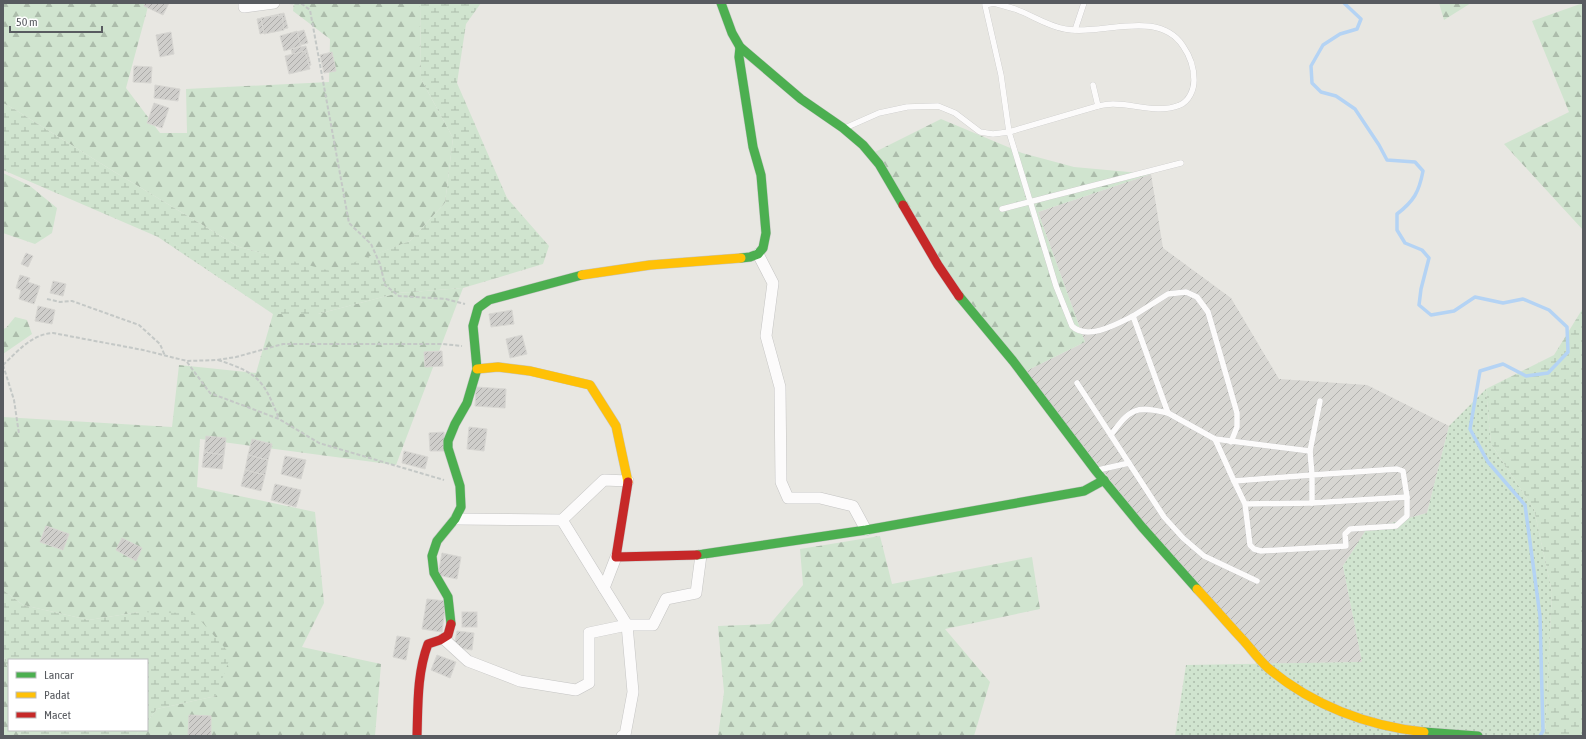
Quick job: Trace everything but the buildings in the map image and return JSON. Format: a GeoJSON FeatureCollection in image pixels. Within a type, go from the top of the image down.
{"type":"FeatureCollection","features":[{"type":"Feature","properties":{"kind":"street"},"geometry":{"type":"LineString","coordinates":[[244,3],[244,7],[274,3]]}},
{"type":"Feature","properties":{"kind":"street"},"geometry":{"type":"LineString","coordinates":[[721,3],[732,33],[740,47],[801,100],[843,128],[863,145],[879,164],[938,265],[965,304],[1013,361],[1096,471],[1142,527],[1267,667],[1291,686],[1310,698],[1346,714],[1383,725],[1409,730],[1478,736]]}},
{"type":"Feature","properties":{"kind":"street"},"geometry":{"type":"LineString","coordinates":[[417,736],[424,651],[428,644],[444,639],[449,633],[451,606],[448,595],[436,581],[433,573],[432,555],[440,534],[456,519],[461,508],[462,498],[448,448],[448,441],[455,424],[467,403],[477,369],[473,326],[478,308],[489,300],[585,274],[650,265],[745,258],[758,254],[763,248],[766,233],[760,175],[753,147],[739,57],[740,47]]}},
{"type":"Feature","properties":{"kind":"street"},"geometry":{"type":"LineString","coordinates":[[758,254],[773,283],[766,336],[780,387],[781,482],[788,498],[820,498],[853,506],[866,530]]}},
{"type":"Feature","properties":{"kind":"street"},"geometry":{"type":"LineString","coordinates":[[477,369],[498,367],[530,371],[590,385],[616,426],[628,481],[616,557],[604,588]]}},
{"type":"Feature","properties":{"kind":"street"},"geometry":{"type":"LineString","coordinates":[[456,519],[562,520],[604,480],[628,481]]}},
{"type":"Feature","properties":{"kind":"street"},"geometry":{"type":"LineString","coordinates":[[616,557],[701,555],[866,530],[1084,491],[1104,480]]}},
{"type":"Feature","properties":{"kind":"street"},"geometry":{"type":"LineString","coordinates":[[562,520],[627,625],[633,692],[625,735],[622,736]]}},
{"type":"Feature","properties":{"kind":"street"},"geometry":{"type":"LineString","coordinates":[[444,639],[468,661],[520,681],[576,690],[589,683],[589,632],[627,625],[653,626],[666,599],[696,593],[701,555]]}},
{"type":"Feature","properties":{"kind":"lane"},"geometry":{"type":"LineString","coordinates":[[843,128],[879,113],[907,107],[938,106],[955,113],[980,132],[993,134],[1009,132],[1098,106],[1113,104],[1146,108],[1164,108],[1180,105],[1186,101],[1191,94],[1194,81],[1193,68],[1187,52],[1179,40],[1167,32],[1155,28],[1131,25],[1105,29],[1067,30],[1052,26],[1015,9],[994,3],[985,5],[1000,75],[1009,132],[1056,286],[1072,326],[1077,331],[1088,333],[1108,328],[1133,316],[1168,294],[1186,292],[1197,297],[1208,312],[1237,413],[1237,427],[1231,442]]}},
{"type":"Feature","properties":{"kind":"lane"},"geometry":{"type":"LineString","coordinates":[[1074,30],[1084,3]]}},
{"type":"Feature","properties":{"kind":"lane"},"geometry":{"type":"LineString","coordinates":[[1093,85],[1098,106]]}},
{"type":"Feature","properties":{"kind":"lane"},"geometry":{"type":"LineString","coordinates":[[1002,209],[1182,163]]}},
{"type":"Feature","properties":{"kind":"lane"},"geometry":{"type":"LineString","coordinates":[[1133,316],[1168,413]]}},
{"type":"Feature","properties":{"kind":"lane"},"geometry":{"type":"LineString","coordinates":[[1077,383],[1164,517],[1183,538],[1204,556],[1257,581]]}},
{"type":"Feature","properties":{"kind":"lane"},"geometry":{"type":"LineString","coordinates":[[1312,503],[1310,452],[1320,401]]}},
{"type":"Feature","properties":{"kind":"lane"},"geometry":{"type":"LineString","coordinates":[[1111,435],[1124,418],[1139,409],[1150,408],[1168,413],[1215,439],[1310,452]]}},
{"type":"Feature","properties":{"kind":"lane"},"geometry":{"type":"LineString","coordinates":[[1215,439],[1234,481],[1245,504],[1250,545],[1254,549],[1261,551],[1346,546],[1345,534],[1350,529],[1396,526],[1407,516],[1405,475],[1403,471],[1397,469],[1234,481]]}},
{"type":"Feature","properties":{"kind":"lane"},"geometry":{"type":"LineString","coordinates":[[1096,471],[1129,463]]}},
{"type":"Feature","properties":{"kind":"lane"},"geometry":{"type":"LineString","coordinates":[[1245,504],[1312,503],[1407,497]]}},
{"type":"Feature","properties":{"kind":"path"},"geometry":{"type":"LineString","coordinates":[[289,3],[302,4],[310,10],[349,223],[371,244],[380,264],[385,285],[399,296],[446,299],[478,308]]}},
{"type":"Feature","properties":{"kind":"path"},"geometry":{"type":"LineString","coordinates":[[47,299],[60,302],[72,301],[138,325],[160,344],[165,356]]}},
{"type":"Feature","properties":{"kind":"path"},"geometry":{"type":"LineString","coordinates":[[19,434],[14,400],[3,365],[29,341],[44,334],[53,333],[187,361],[217,360],[236,357],[283,344],[442,344],[458,345],[475,349]]}},
{"type":"Feature","properties":{"kind":"path"},"geometry":{"type":"LineString","coordinates":[[217,360],[236,366],[258,378],[270,394],[279,419]]}},
{"type":"Feature","properties":{"kind":"path"},"geometry":{"type":"LineString","coordinates":[[187,361],[210,393],[279,419],[319,444],[459,484]]}},
{"type":"Feature","properties":{"kind":"shaded area"},"geometry":{"type":"Polygon","coordinates":[[[1151,174],[1163,248],[1231,298],[1279,379],[1367,385],[1449,426],[1427,513],[1366,530],[1343,566],[1362,662],[1257,664],[1024,372],[1085,342],[1038,212],[1151,174]]]}},
{"type":"Feature","properties":{"kind":"green space"},"geometry":{"type":"Polygon","coordinates":[[[3,3],[149,3],[126,88],[160,133],[187,133],[186,89],[329,82],[330,39],[293,11],[294,3],[420,3],[421,79],[453,138],[445,203],[410,241],[331,272],[239,247],[3,103],[3,3]]]}},
{"type":"Feature","properties":{"kind":"green space"},"geometry":{"type":"Polygon","coordinates":[[[420,3],[481,3],[466,24],[457,83],[507,198],[549,246],[543,264],[463,288],[398,293],[318,314],[273,314],[158,237],[3,170],[3,103],[239,247],[331,271],[410,241],[445,203],[453,138],[421,79],[420,3]]]}},
{"type":"Feature","properties":{"kind":"green space"},"geometry":{"type":"Polygon","coordinates":[[[1439,3],[1471,3],[1444,20],[1439,3]]]}},
{"type":"Feature","properties":{"kind":"green space"},"geometry":{"type":"Polygon","coordinates":[[[1583,3],[1583,230],[1504,144],[1569,112],[1532,21],[1583,3]]]}},
{"type":"Feature","properties":{"kind":"green space"},"geometry":{"type":"Polygon","coordinates":[[[941,119],[1022,153],[1074,167],[1151,174],[1038,212],[1085,342],[1024,372],[938,270],[873,153],[941,119]]]}},
{"type":"Feature","properties":{"kind":"green space"},"geometry":{"type":"Polygon","coordinates":[[[3,173],[30,186],[57,208],[52,233],[35,244],[3,233],[3,173]]]}},
{"type":"Feature","properties":{"kind":"green space"},"geometry":{"type":"Polygon","coordinates":[[[463,288],[396,465],[200,439],[197,487],[315,512],[324,603],[302,647],[381,664],[375,736],[135,736],[139,731],[148,731],[148,721],[157,709],[216,696],[139,612],[89,620],[23,605],[3,590],[3,417],[172,427],[179,365],[256,373],[273,314],[318,314],[398,293],[463,288]]]}},
{"type":"Feature","properties":{"kind":"green space"},"geometry":{"type":"Polygon","coordinates":[[[1583,308],[1583,736],[1545,736],[1552,592],[1534,509],[1491,444],[1486,389],[1554,355],[1583,308]]]}},
{"type":"Feature","properties":{"kind":"green space"},"geometry":{"type":"Polygon","coordinates":[[[15,317],[27,320],[32,334],[3,354],[3,329],[6,328],[15,317]]]}},
{"type":"Feature","properties":{"kind":"green space"},"geometry":{"type":"Polygon","coordinates":[[[1486,389],[1491,444],[1534,509],[1552,592],[1545,736],[1175,736],[1186,665],[1362,662],[1343,566],[1366,530],[1427,513],[1449,426],[1486,389]]]}},
{"type":"Feature","properties":{"kind":"green space"},"geometry":{"type":"Polygon","coordinates":[[[880,536],[892,584],[1032,557],[1040,609],[945,629],[990,682],[974,736],[718,736],[724,692],[718,626],[770,624],[803,585],[800,549],[880,536]]]}},
{"type":"Feature","properties":{"kind":"green space"},"geometry":{"type":"Polygon","coordinates":[[[3,590],[23,605],[89,620],[139,612],[194,613],[231,655],[216,696],[157,709],[148,721],[148,659],[8,659],[8,670],[3,654],[3,590]]]}},
{"type":"Feature","properties":{"kind":"green space"},"geometry":{"type":"Polygon","coordinates":[[[3,654],[8,670],[8,731],[21,731],[19,736],[3,736],[3,654]]]}},
{"type":"Feature","properties":{"kind":"green space"},"geometry":{"type":"Polygon","coordinates":[[[21,731],[139,731],[135,736],[19,736],[21,731]]]}},
{"type":"Feature","properties":{"kind":"waterway"},"geometry":{"type":"LineString","coordinates":[[1344,3],[1361,19],[1357,29],[1340,34],[1323,45],[1311,66],[1312,83],[1321,92],[1336,96],[1355,109],[1387,160],[1415,162],[1423,171],[1420,185],[1415,196],[1408,205],[1397,214],[1397,230],[1405,243],[1422,250],[1429,258],[1421,289],[1419,305],[1431,315],[1454,311],[1475,297],[1503,303],[1523,299],[1549,310],[1567,327],[1568,352],[1548,373],[1526,376],[1503,364],[1480,371],[1470,429],[1488,462],[1525,505],[1540,616],[1543,731],[1540,736]]}},
{"type":"Feature","properties":{"kind":"traffic: fast"},"geometry":{"type":"LineString","coordinates":[[721,3],[732,33],[740,47],[801,99],[843,128],[863,145],[879,164],[903,205]]}},
{"type":"Feature","properties":{"kind":"traffic: fast"},"geometry":{"type":"LineString","coordinates":[[740,47],[739,57],[753,147],[761,175],[766,233],[763,248],[758,254],[741,258]]}},
{"type":"Feature","properties":{"kind":"traffic: fast"},"geometry":{"type":"LineString","coordinates":[[451,624],[448,597],[434,573],[432,556],[437,541],[455,519],[461,507],[460,486],[448,448],[448,441],[455,424],[467,403],[477,369],[473,326],[478,308],[489,300],[582,275]]}},
{"type":"Feature","properties":{"kind":"traffic: fast"},"geometry":{"type":"LineString","coordinates":[[959,296],[1013,361],[1096,471],[1142,527],[1197,589]]}},
{"type":"Feature","properties":{"kind":"traffic: fast"},"geometry":{"type":"LineString","coordinates":[[697,555],[866,530],[1084,491],[1104,480]]}},
{"type":"Feature","properties":{"kind":"traffic: fast"},"geometry":{"type":"LineString","coordinates":[[1424,732],[1478,736]]}},
{"type":"Feature","properties":{"kind":"traffic: slow"},"geometry":{"type":"LineString","coordinates":[[582,275],[650,265],[741,258]]}},
{"type":"Feature","properties":{"kind":"traffic: slow"},"geometry":{"type":"LineString","coordinates":[[477,369],[498,367],[530,371],[590,385],[616,426],[628,482]]}},
{"type":"Feature","properties":{"kind":"traffic: slow"},"geometry":{"type":"LineString","coordinates":[[1197,589],[1268,668],[1303,693],[1341,712],[1361,719],[1382,725],[1424,732]]}},
{"type":"Feature","properties":{"kind":"traffic: jam"},"geometry":{"type":"LineString","coordinates":[[903,205],[938,265],[959,296]]}},
{"type":"Feature","properties":{"kind":"traffic: jam"},"geometry":{"type":"LineString","coordinates":[[628,482],[616,557],[697,555]]}},
{"type":"Feature","properties":{"kind":"traffic: jam"},"geometry":{"type":"LineString","coordinates":[[417,736],[419,689],[424,655],[428,644],[440,640],[448,635],[451,624]]}}]}
